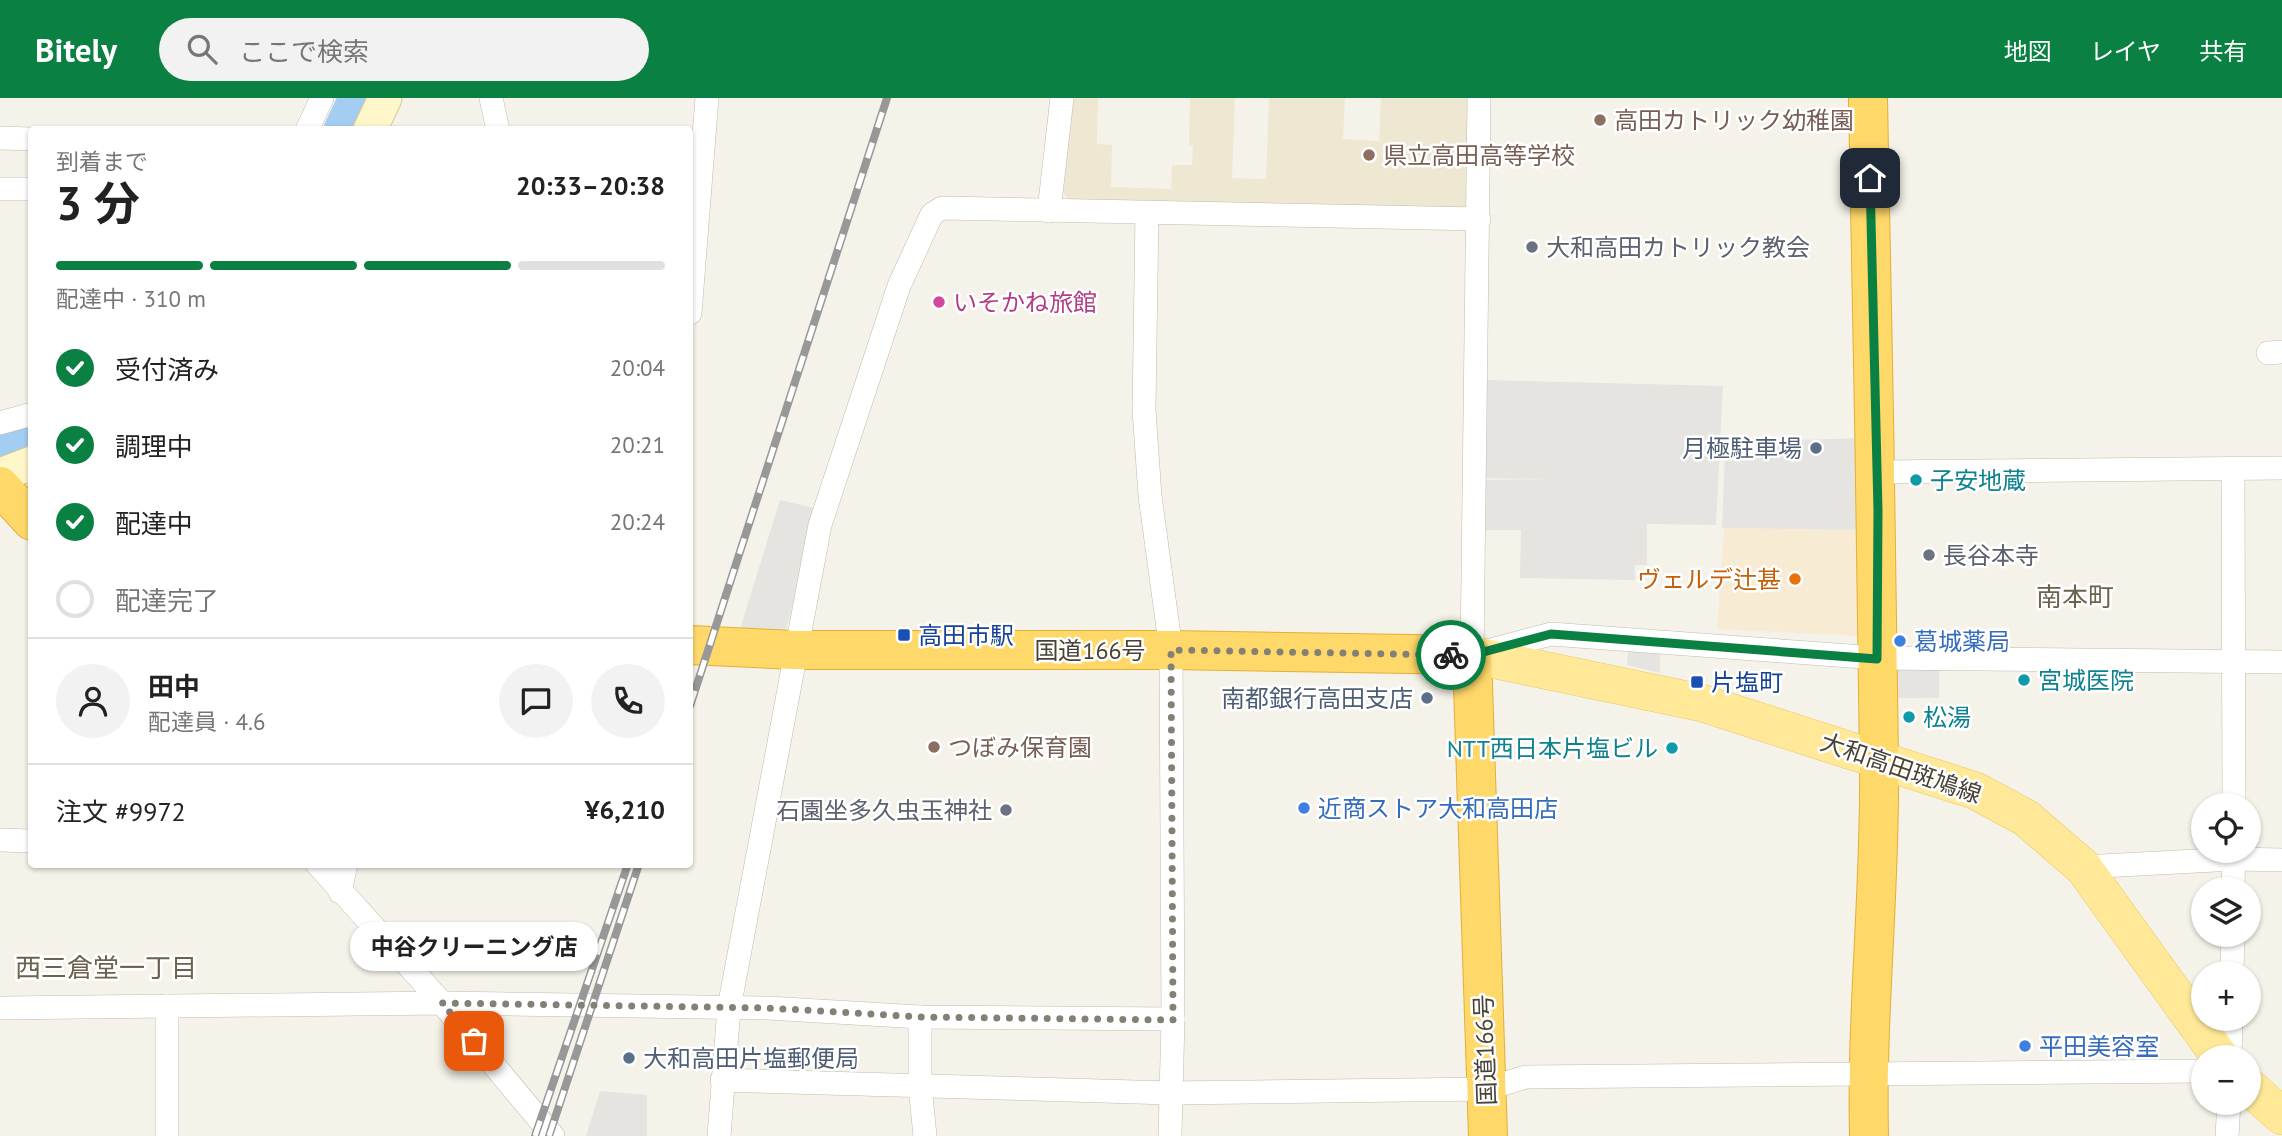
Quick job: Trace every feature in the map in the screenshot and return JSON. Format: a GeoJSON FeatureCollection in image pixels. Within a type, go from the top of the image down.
{"type":"FeatureCollection","features":[{"type":"Feature","properties":{"kind":"highway"},"geometry":{"type":"LineString","coordinates":[[1868,98],[1877,472],[1879,757],[1867,1074],[1869,1136]]}},
{"type":"Feature","properties":{"kind":"highway"},"geometry":{"type":"LineString","coordinates":[[0,486],[28,517]]}},
{"type":"Feature","properties":{"kind":"highway","name":"国道166号"},"geometry":{"type":"LineString","coordinates":[[693,645],[794,650],[1171,650],[1472,655],[1488,1136]]}},
{"type":"Feature","properties":{"kind":"main road"},"geometry":{"type":"LineString","coordinates":[[372,126],[385,98]]}},
{"type":"Feature","properties":{"kind":"main road"},"geometry":{"type":"LineString","coordinates":[[0,475],[28,464]]}},
{"type":"Feature","properties":{"kind":"main road","name":"大和高田斑鳩線"},"geometry":{"type":"LineString","coordinates":[[1472,655],[1702,703],[1879,757],[1976,791],[2026,818],[2083,867],[2211,1045]]}},
{"type":"Feature","properties":{"kind":"main road"},"geometry":{"type":"LineString","coordinates":[[2261,1098],[2282,1116]]}},
{"type":"Feature","properties":{"kind":"street"},"geometry":{"type":"LineString","coordinates":[[309,126],[322,98]]}},
{"type":"Feature","properties":{"kind":"street"},"geometry":{"type":"LineString","coordinates":[[491,98],[497,126]]}},
{"type":"Feature","properties":{"kind":"street"},"geometry":{"type":"LineString","coordinates":[[693,257],[707,98]]}},
{"type":"Feature","properties":{"kind":"street"},"geometry":{"type":"LineString","coordinates":[[1049,211],[1062,98]]}},
{"type":"Feature","properties":{"kind":"street"},"geometry":{"type":"LineString","coordinates":[[1479,98],[1472,655],[1551,634],[1877,659],[2282,662]]}},
{"type":"Feature","properties":{"kind":"street"},"geometry":{"type":"LineString","coordinates":[[0,138],[28,138]]}},
{"type":"Feature","properties":{"kind":"street"},"geometry":{"type":"LineString","coordinates":[[0,189],[28,189]]}},
{"type":"Feature","properties":{"kind":"street"},"geometry":{"type":"LineString","coordinates":[[719,1136],[729,1008],[794,650],[820,525],[899,286],[932,214],[942,208],[1479,219]]}},
{"type":"Feature","properties":{"kind":"street"},"geometry":{"type":"LineString","coordinates":[[1147,213],[1144,410],[1150,496],[1171,650],[1173,1020],[1170,1136]]}},
{"type":"Feature","properties":{"kind":"street"},"geometry":{"type":"LineString","coordinates":[[0,423],[28,415]]}},
{"type":"Feature","properties":{"kind":"street"},"geometry":{"type":"LineString","coordinates":[[1877,472],[2282,468]]}},
{"type":"Feature","properties":{"kind":"street"},"geometry":{"type":"LineString","coordinates":[[2233,469],[2234,793]]}},
{"type":"Feature","properties":{"kind":"street"},"geometry":{"type":"LineString","coordinates":[[0,840],[28,841]]}},
{"type":"Feature","properties":{"kind":"street"},"geometry":{"type":"LineString","coordinates":[[2083,867],[2191,858]]}},
{"type":"Feature","properties":{"kind":"street"},"geometry":{"type":"LineString","coordinates":[[2261,858],[2282,860]]}},
{"type":"Feature","properties":{"kind":"street"},"geometry":{"type":"LineString","coordinates":[[320,868],[442,1003],[553,1136]]}},
{"type":"Feature","properties":{"kind":"street"},"geometry":{"type":"LineString","coordinates":[[340,892],[345,868]]}},
{"type":"Feature","properties":{"kind":"street"},"geometry":{"type":"LineString","coordinates":[[0,1008],[442,1003],[729,1008],[920,1017],[1173,1020]]}},
{"type":"Feature","properties":{"kind":"street"},"geometry":{"type":"LineString","coordinates":[[167,1006],[167,1136]]}},
{"type":"Feature","properties":{"kind":"street"},"geometry":{"type":"LineString","coordinates":[[920,1017],[920,1086],[925,1136]]}},
{"type":"Feature","properties":{"kind":"street"},"geometry":{"type":"LineString","coordinates":[[722,1080],[1170,1093],[1486,1089],[1526,1077],[2191,1071]]}},
{"type":"Feature","properties":{"kind":"street"},"geometry":{"type":"LineString","coordinates":[[1477,1136],[1486,1089]]}},
{"type":"Feature","properties":{"kind":"street"},"geometry":{"type":"LineString","coordinates":[[1486,1089],[1502,1136]]}},
{"type":"Feature","properties":{"kind":"street"},"geometry":{"type":"LineString","coordinates":[[2227,1136],[2228,1115]]}},
{"type":"Feature","properties":{"kind":"shaded area","name":"県立高田高等学校"},"geometry":{"type":"Polygon","coordinates":[[[1067,98],[1098,98],[1097,144],[1112,145],[1111,187],[1171,189],[1172,165],[1192,165],[1193,146],[1189,145],[1190,98],[1235,98],[1232,178],[1266,179],[1269,98],[1345,98],[1343,139],[1379,141],[1381,98],[1472,98],[1470,209],[1072,201],[1059,190],[1067,98]]]}},
{"type":"Feature","properties":{"kind":"shaded area"},"geometry":{"type":"Polygon","coordinates":[[[1481,380],[1723,386],[1716,525],[1647,524],[1647,565],[1635,565],[1635,580],[1520,578],[1521,530],[1478,530],[1480,480],[1552,479],[1479,478],[1481,380]]]}},
{"type":"Feature","properties":{"kind":"shaded area"},"geometry":{"type":"Polygon","coordinates":[[[1868,438],[1869,530],[1722,528],[1725,455],[1763,455],[1763,441],[1868,438]]]}},
{"type":"Feature","properties":{"kind":"shaded area"},"geometry":{"type":"Polygon","coordinates":[[[780,500],[818,509],[785,634],[740,629],[780,500]]]}},
{"type":"Feature","properties":{"kind":"shaded area","name":"ヴェルデ辻甚"},"geometry":{"type":"Polygon","coordinates":[[[1724,528],[1869,530],[1859,636],[1717,629],[1724,528]]]}},
{"type":"Feature","properties":{"kind":"shaded area"},"geometry":{"type":"Polygon","coordinates":[[[1628,650],[1660,651],[1660,673],[1627,665],[1628,650]]]}},
{"type":"Feature","properties":{"kind":"shaded area"},"geometry":{"type":"Polygon","coordinates":[[[1884,669],[1939,669],[1939,698],[1884,698],[1884,669]]]}},
{"type":"Feature","properties":{"kind":"shaded area"},"geometry":{"type":"Polygon","coordinates":[[[600,1091],[647,1095],[647,1136],[586,1136],[600,1091]]]}},
{"type":"Feature","properties":{"kind":"waterway"},"geometry":{"type":"LineString","coordinates":[[343,126],[356,98]]}},
{"type":"Feature","properties":{"kind":"waterway"},"geometry":{"type":"LineString","coordinates":[[0,447],[28,440]]}},
{"type":"Feature","properties":{"kind":"railway"},"geometry":{"type":"LineString","coordinates":[[693,697],[887,98]]}},
{"type":"Feature","properties":{"kind":"railway"},"geometry":{"type":"LineString","coordinates":[[535,1136],[627,868]]}},
{"type":"Feature","properties":{"kind":"railway"},"geometry":{"type":"LineString","coordinates":[[549,1136],[638,868]]}},
{"type":"Feature","properties":{"kind":"way so far"},"geometry":{"type":"LineString","coordinates":[[474,1041],[442,1003],[768,1008],[920,1017],[1173,1020],[1171,650],[1451,655]]}},
{"type":"Feature","properties":{"kind":"place","name":"高田カトリック幼稚園"},"geometry":{"type":"Point","coordinates":[1600,120]}},
{"type":"Feature","properties":{"kind":"place","name":"県立高田高等学校"},"geometry":{"type":"Point","coordinates":[1369,155]}},
{"type":"Feature","properties":{"kind":"place","name":"大和高田カトリック教会"},"geometry":{"type":"Point","coordinates":[1532,247]}},
{"type":"Feature","properties":{"kind":"place","name":"いそかね旅館"},"geometry":{"type":"Point","coordinates":[939,302]}},
{"type":"Feature","properties":{"kind":"place","name":"月極駐車場"},"geometry":{"type":"Point","coordinates":[1816,448]}},
{"type":"Feature","properties":{"kind":"place","name":"子安地蔵"},"geometry":{"type":"Point","coordinates":[1916,480]}},
{"type":"Feature","properties":{"kind":"place","name":"長谷本寺"},"geometry":{"type":"Point","coordinates":[1929,555]}},
{"type":"Feature","properties":{"kind":"place","name":"ヴェルデ辻甚"},"geometry":{"type":"Point","coordinates":[1795,579]}},
{"type":"Feature","properties":{"kind":"place","name":"高田市駅"},"geometry":{"type":"Point","coordinates":[904,635]}},
{"type":"Feature","properties":{"kind":"place","name":"葛城薬局"},"geometry":{"type":"Point","coordinates":[1900,641]}},
{"type":"Feature","properties":{"kind":"place","name":"宮城医院"},"geometry":{"type":"Point","coordinates":[2024,680]}},
{"type":"Feature","properties":{"kind":"place","name":"片塩町"},"geometry":{"type":"Point","coordinates":[1697,682]}},
{"type":"Feature","properties":{"kind":"place","name":"南都銀行高田支店"},"geometry":{"type":"Point","coordinates":[1427,698]}},
{"type":"Feature","properties":{"kind":"place","name":"松湯"},"geometry":{"type":"Point","coordinates":[1909,717]}},
{"type":"Feature","properties":{"kind":"place","name":"つぼみ保育園"},"geometry":{"type":"Point","coordinates":[934,747]}},
{"type":"Feature","properties":{"kind":"place","name":"NTT西日本片塩ビル"},"geometry":{"type":"Point","coordinates":[1672,748]}},
{"type":"Feature","properties":{"kind":"place","name":"近商ストア大和高田店"},"geometry":{"type":"Point","coordinates":[1304,808]}},
{"type":"Feature","properties":{"kind":"place","name":"石園坐多久虫玉神社"},"geometry":{"type":"Point","coordinates":[1006,810]}},
{"type":"Feature","properties":{"kind":"place","name":"中谷クリーニング店"},"geometry":{"type":"Point","coordinates":[474,1041]}},
{"type":"Feature","properties":{"kind":"place","name":"平田美容室"},"geometry":{"type":"Point","coordinates":[2025,1046]}},
{"type":"Feature","properties":{"kind":"place","name":"大和高田片塩郵便局"},"geometry":{"type":"Point","coordinates":[629,1058]}},
{"type":"Feature","properties":{"kind":"district","name":"南本町"},"geometry":{"type":"Point","coordinates":[2075,596]}},
{"type":"Feature","properties":{"kind":"district","name":"西三倉堂一丁目"},"geometry":{"type":"Point","coordinates":[106,967]}},
{"type":"Feature","properties":{"kind":"route"},"geometry":{"type":"LineString","coordinates":[[1451,655],[1472,655],[1551,634],[1877,659],[1878,510],[1870,178]]}}]}
